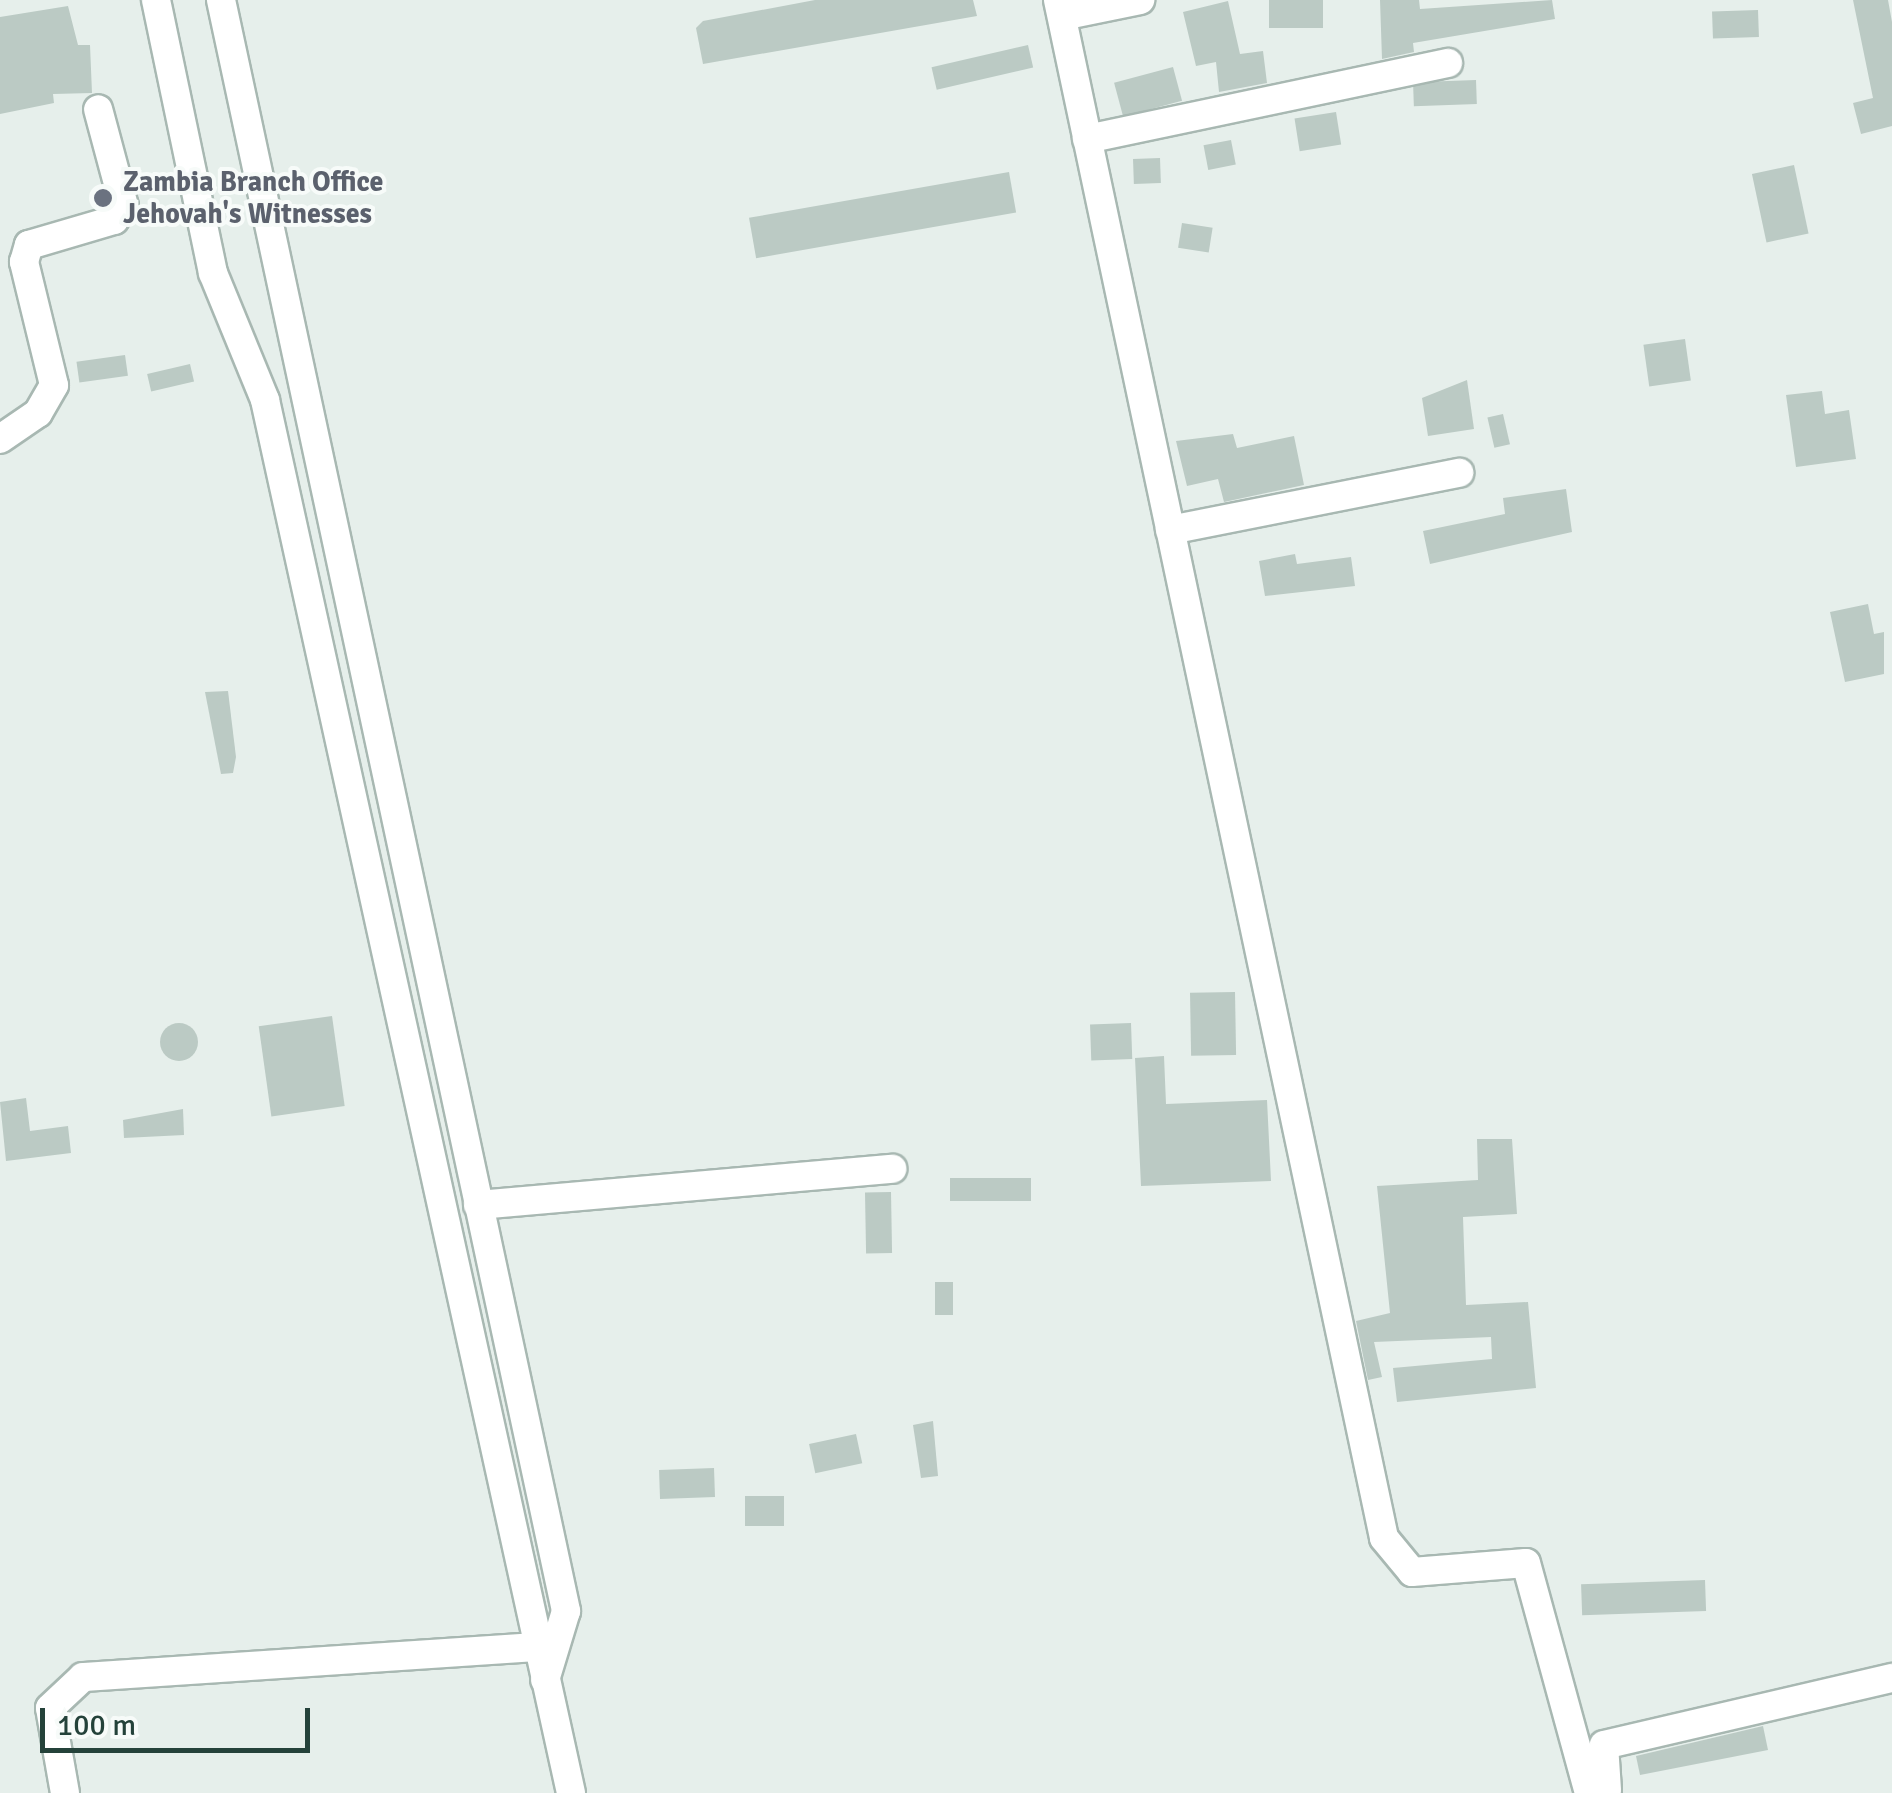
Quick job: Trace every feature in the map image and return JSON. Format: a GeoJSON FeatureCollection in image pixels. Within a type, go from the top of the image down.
{"type":"FeatureCollection","features":[{"type":"Feature","properties":{"kind":"street"},"geometry":{"type":"LineString","coordinates":[[156,0],[213,273],[264,400],[499,1482],[571,1793]]}},
{"type":"Feature","properties":{"kind":"street"},"geometry":{"type":"LineString","coordinates":[[221,0],[566,1611],[545,1680]]}},
{"type":"Feature","properties":{"kind":"street"},"geometry":{"type":"LineString","coordinates":[[1140,0],[1060,8],[1384,1538],[1412,1572],[1528,1564],[1589,1793]]}},
{"type":"Feature","properties":{"kind":"street"},"geometry":{"type":"LineString","coordinates":[[1087,138],[1448,63]]}},
{"type":"Feature","properties":{"kind":"street"},"geometry":{"type":"LineString","coordinates":[[0,439],[38,413],[54,386],[24,262],[30,245],[114,220],[124,206],[98,109]]}},
{"type":"Feature","properties":{"kind":"street"},"geometry":{"type":"LineString","coordinates":[[1170,530],[1459,473]]}},
{"type":"Feature","properties":{"kind":"street"},"geometry":{"type":"LineString","coordinates":[[478,1205],[892,1170]]}},
{"type":"Feature","properties":{"kind":"street"},"geometry":{"type":"LineString","coordinates":[[65,1793],[50,1708],[83,1677],[538,1647]]}},
{"type":"Feature","properties":{"kind":"street"},"geometry":{"type":"LineString","coordinates":[[1608,1793],[1604,1745],[1892,1678]]}},
{"type":"Feature","properties":{"kind":"building"},"geometry":{"type":"Polygon","coordinates":[[[815,0],[973,0],[977,16],[703,64],[696,28],[703,21],[815,0]]]}},
{"type":"Feature","properties":{"kind":"building"},"geometry":{"type":"Polygon","coordinates":[[[1269,0],[1323,0],[1323,28],[1269,28],[1269,0]]]}},
{"type":"Feature","properties":{"kind":"building"},"geometry":{"type":"Polygon","coordinates":[[[1380,0],[1419,0],[1420,9],[1552,0],[1555,19],[1413,43],[1414,52],[1382,59],[1380,0]]]}},
{"type":"Feature","properties":{"kind":"building"},"geometry":{"type":"Polygon","coordinates":[[[1853,0],[1888,0],[1892,22],[1892,126],[1861,134],[1853,103],[1873,98],[1853,0]]]}},
{"type":"Feature","properties":{"kind":"building"},"geometry":{"type":"Polygon","coordinates":[[[1228,1],[1240,54],[1263,51],[1267,83],[1219,92],[1216,62],[1196,66],[1183,12],[1228,1]]]}},
{"type":"Feature","properties":{"kind":"building"},"geometry":{"type":"Polygon","coordinates":[[[68,6],[78,45],[90,45],[92,93],[53,94],[54,103],[0,114],[0,17],[68,6]]]}},
{"type":"Feature","properties":{"kind":"building"},"geometry":{"type":"Polygon","coordinates":[[[1758,10],[1759,37],[1713,39],[1712,12],[1758,10]]]}},
{"type":"Feature","properties":{"kind":"building"},"geometry":{"type":"Polygon","coordinates":[[[1028,45],[1033,67],[937,90],[932,67],[1028,45]]]}},
{"type":"Feature","properties":{"kind":"building"},"geometry":{"type":"Polygon","coordinates":[[[1173,67],[1182,101],[1123,117],[1114,83],[1173,67]]]}},
{"type":"Feature","properties":{"kind":"building"},"geometry":{"type":"Polygon","coordinates":[[[1476,80],[1477,104],[1414,106],[1413,82],[1476,80]]]}},
{"type":"Feature","properties":{"kind":"building"},"geometry":{"type":"Polygon","coordinates":[[[1336,112],[1341,145],[1300,151],[1295,119],[1336,112]]]}},
{"type":"Feature","properties":{"kind":"building"},"geometry":{"type":"Polygon","coordinates":[[[1231,140],[1236,165],[1208,170],[1204,145],[1231,140]]]}},
{"type":"Feature","properties":{"kind":"building"},"geometry":{"type":"Polygon","coordinates":[[[1160,158],[1161,183],[1134,184],[1133,159],[1160,158]]]}},
{"type":"Feature","properties":{"kind":"building"},"geometry":{"type":"Polygon","coordinates":[[[1794,165],[1809,233],[1766,242],[1752,174],[1794,165]]]}},
{"type":"Feature","properties":{"kind":"building"},"geometry":{"type":"Polygon","coordinates":[[[1009,172],[1016,212],[756,258],[749,218],[1009,172]]]}},
{"type":"Feature","properties":{"kind":"building"},"geometry":{"type":"Polygon","coordinates":[[[1182,223],[1213,228],[1209,253],[1178,248],[1182,223]]]}},
{"type":"Feature","properties":{"kind":"building"},"geometry":{"type":"Polygon","coordinates":[[[1685,339],[1691,381],[1649,386],[1643,345],[1685,339]]]}},
{"type":"Feature","properties":{"kind":"building"},"geometry":{"type":"Polygon","coordinates":[[[125,355],[128,376],[79,383],[76,362],[125,355]]]}},
{"type":"Feature","properties":{"kind":"building"},"geometry":{"type":"Polygon","coordinates":[[[190,364],[194,382],[151,391],[147,374],[190,364]]]}},
{"type":"Feature","properties":{"kind":"building"},"geometry":{"type":"Polygon","coordinates":[[[1467,380],[1474,429],[1428,436],[1422,398],[1467,380]]]}},
{"type":"Feature","properties":{"kind":"building"},"geometry":{"type":"Polygon","coordinates":[[[1822,391],[1825,414],[1849,410],[1856,459],[1796,467],[1786,395],[1822,391]]]}},
{"type":"Feature","properties":{"kind":"building"},"geometry":{"type":"Polygon","coordinates":[[[1503,414],[1510,444],[1494,448],[1487,418],[1503,414]]]}},
{"type":"Feature","properties":{"kind":"building"},"geometry":{"type":"Polygon","coordinates":[[[1233,434],[1237,448],[1294,436],[1304,485],[1224,502],[1218,479],[1187,486],[1176,441],[1233,434]]]}},
{"type":"Feature","properties":{"kind":"building"},"geometry":{"type":"Polygon","coordinates":[[[1566,489],[1572,532],[1430,564],[1423,531],[1505,514],[1503,498],[1566,489]]]}},
{"type":"Feature","properties":{"kind":"building"},"geometry":{"type":"Polygon","coordinates":[[[1295,554],[1297,564],[1351,557],[1355,586],[1265,596],[1259,561],[1295,554]]]}},
{"type":"Feature","properties":{"kind":"building"},"geometry":{"type":"Polygon","coordinates":[[[1868,604],[1874,634],[1884,632],[1884,674],[1845,682],[1830,612],[1868,604]]]}},
{"type":"Feature","properties":{"kind":"building"},"geometry":{"type":"Polygon","coordinates":[[[228,691],[236,757],[233,773],[221,774],[205,692],[228,691]]]}},
{"type":"Feature","properties":{"kind":"building"},"geometry":{"type":"Polygon","coordinates":[[[1235,992],[1236,1055],[1191,1056],[1190,993],[1235,992]]]}},
{"type":"Feature","properties":{"kind":"building"},"geometry":{"type":"Polygon","coordinates":[[[332,1016],[345,1106],[271,1116],[259,1026],[332,1016]]]}},
{"type":"Feature","properties":{"kind":"building"},"geometry":{"type":"Polygon","coordinates":[[[179,1023],[192,1029],[198,1042],[192,1055],[179,1061],[166,1055],[160,1042],[166,1029],[179,1023]]]}},
{"type":"Feature","properties":{"kind":"building"},"geometry":{"type":"Polygon","coordinates":[[[1131,1023],[1132,1059],[1091,1060],[1090,1024],[1131,1023]]]}},
{"type":"Feature","properties":{"kind":"building"},"geometry":{"type":"Polygon","coordinates":[[[1164,1056],[1166,1104],[1267,1100],[1271,1181],[1141,1186],[1135,1058],[1164,1056]]]}},
{"type":"Feature","properties":{"kind":"building"},"geometry":{"type":"Polygon","coordinates":[[[26,1098],[30,1131],[68,1126],[71,1153],[6,1161],[0,1102],[26,1098]]]}},
{"type":"Feature","properties":{"kind":"building"},"geometry":{"type":"Polygon","coordinates":[[[183,1109],[184,1135],[124,1138],[123,1120],[183,1109]]]}},
{"type":"Feature","properties":{"kind":"building"},"geometry":{"type":"Polygon","coordinates":[[[1477,1139],[1512,1139],[1517,1214],[1463,1217],[1466,1305],[1528,1302],[1536,1388],[1397,1402],[1393,1368],[1492,1359],[1491,1337],[1374,1342],[1382,1377],[1368,1380],[1356,1321],[1390,1313],[1377,1186],[1478,1180],[1477,1139]]]}},
{"type":"Feature","properties":{"kind":"building"},"geometry":{"type":"Polygon","coordinates":[[[950,1178],[1031,1178],[1031,1201],[950,1201],[950,1178]]]}},
{"type":"Feature","properties":{"kind":"building"},"geometry":{"type":"Polygon","coordinates":[[[865,1192],[891,1192],[892,1253],[866,1253],[865,1192]]]}},
{"type":"Feature","properties":{"kind":"building"},"geometry":{"type":"Polygon","coordinates":[[[935,1282],[953,1282],[953,1315],[935,1315],[935,1282]]]}},
{"type":"Feature","properties":{"kind":"building"},"geometry":{"type":"Polygon","coordinates":[[[933,1421],[938,1476],[921,1478],[913,1425],[933,1421]]]}},
{"type":"Feature","properties":{"kind":"building"},"geometry":{"type":"Polygon","coordinates":[[[856,1434],[862,1463],[815,1473],[809,1444],[856,1434]]]}},
{"type":"Feature","properties":{"kind":"building"},"geometry":{"type":"Polygon","coordinates":[[[714,1468],[715,1497],[660,1499],[659,1470],[714,1468]]]}},
{"type":"Feature","properties":{"kind":"building"},"geometry":{"type":"Polygon","coordinates":[[[745,1496],[784,1496],[784,1526],[745,1526],[745,1496]]]}},
{"type":"Feature","properties":{"kind":"building"},"geometry":{"type":"Polygon","coordinates":[[[1705,1580],[1706,1611],[1582,1615],[1581,1584],[1705,1580]]]}},
{"type":"Feature","properties":{"kind":"building"},"geometry":{"type":"Polygon","coordinates":[[[1763,1726],[1768,1750],[1640,1775],[1636,1756],[1763,1726]]]}},
{"type":"Feature","properties":{"kind":"place","name":"Zambia Branch Office Jehovah's Witnesses"},"geometry":{"type":"Point","coordinates":[103,198]}}]}
